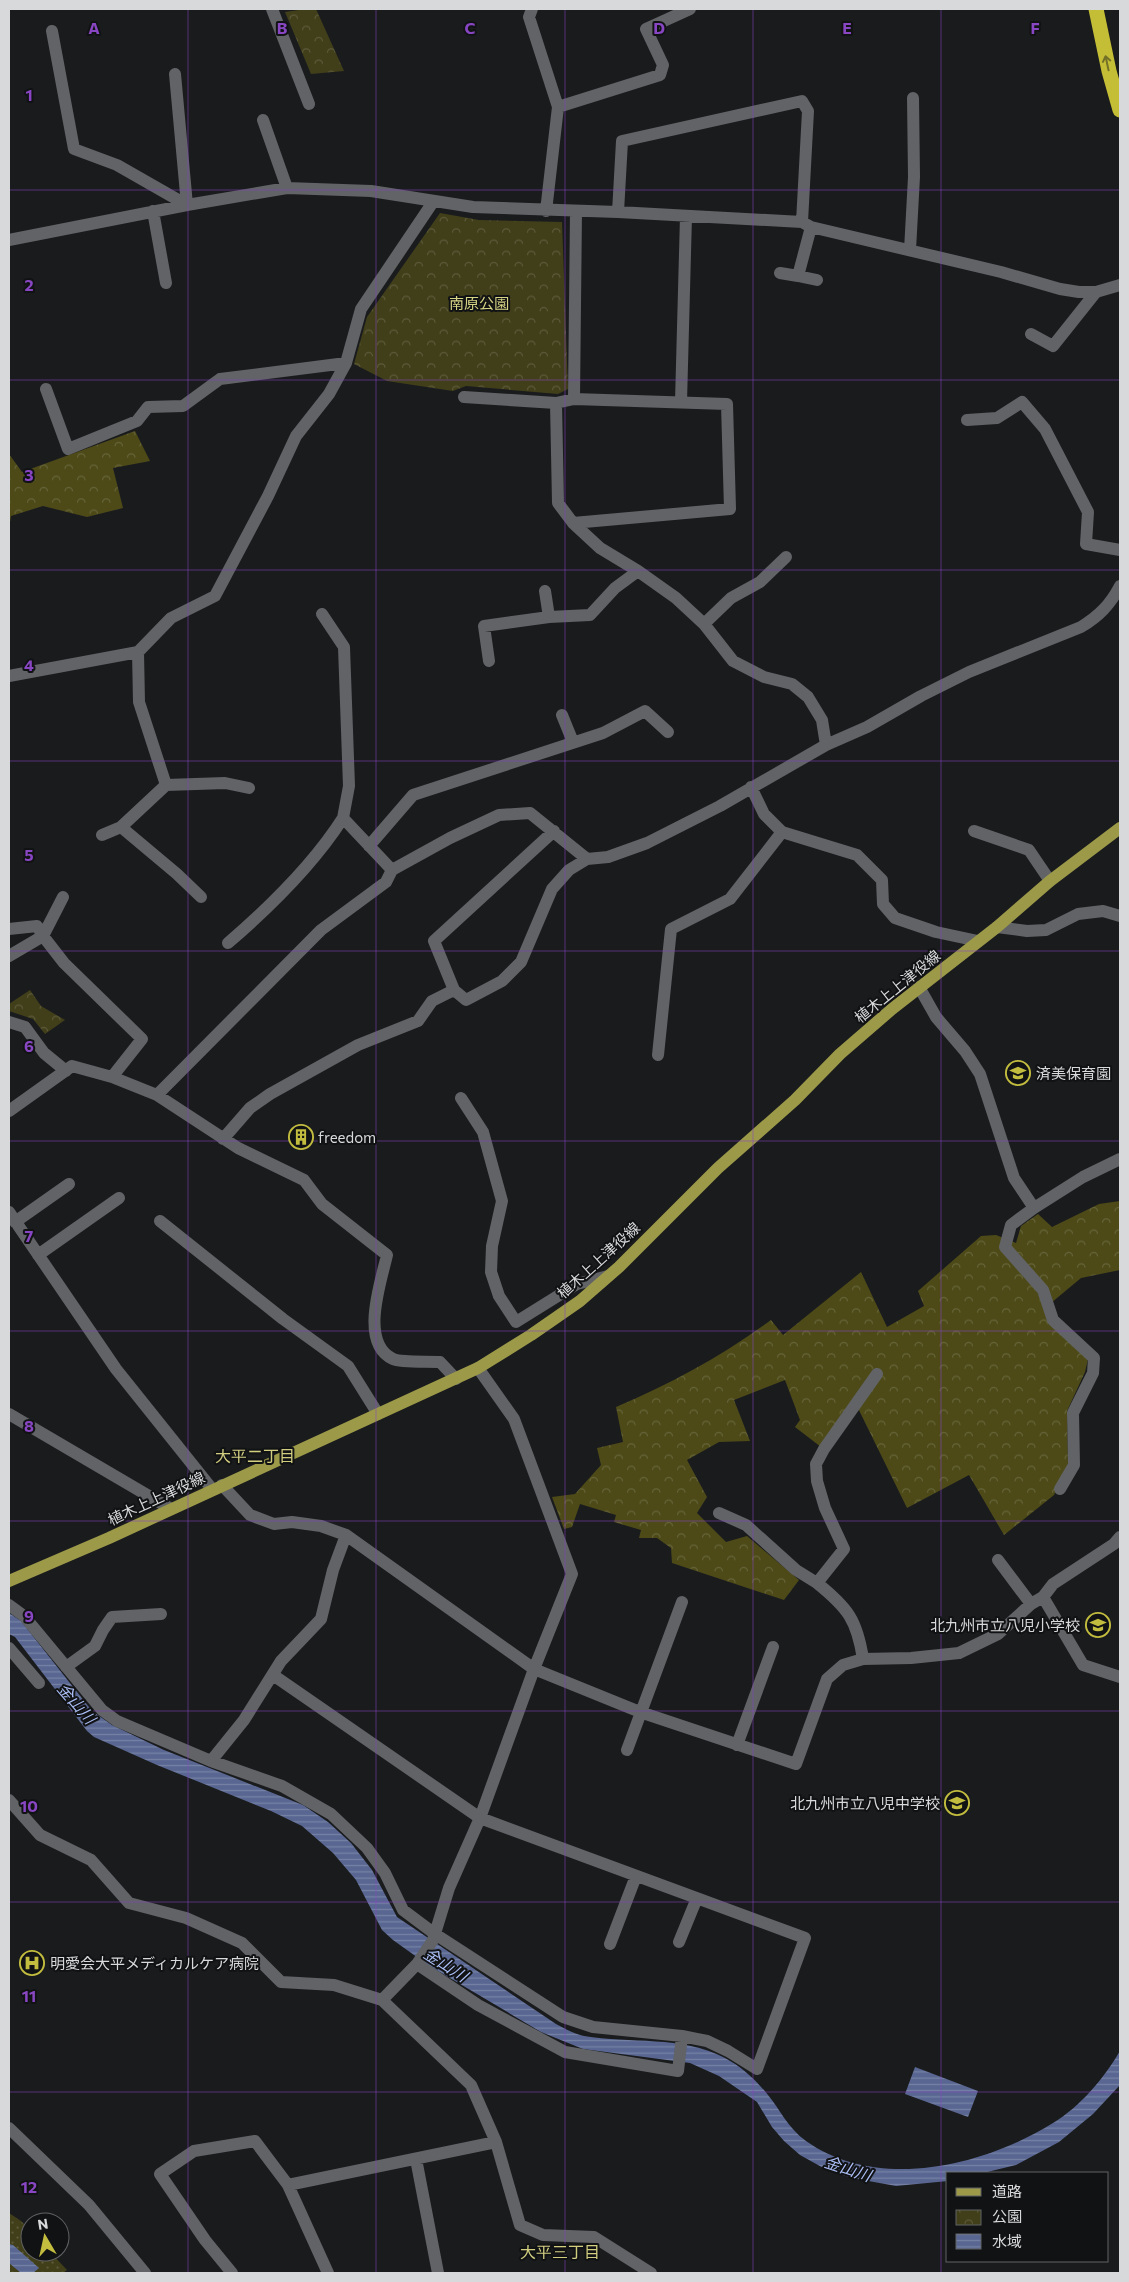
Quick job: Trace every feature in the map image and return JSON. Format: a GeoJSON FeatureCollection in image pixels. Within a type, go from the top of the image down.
{"type":"FeatureCollection","features":[{"type":"Feature","properties":{"kind":"highway"},"geometry":{"type":"LineString","coordinates":[[1096,9],[1109,71],[1120,110]]}},
{"type":"Feature","properties":{"kind":"main road","name":"植木上上津役線"},"geometry":{"type":"LineString","coordinates":[[9,1581],[109,1538],[456,1379],[531,1336],[580,1301],[608,1276],[718,1168],[795,1100],[840,1054],[919,987],[998,927],[1050,881],[1120,828]]}},
{"type":"Feature","properties":{"kind":"street"},"geometry":{"type":"LineString","coordinates":[[272,9],[309,104]]}},
{"type":"Feature","properties":{"kind":"street"},"geometry":{"type":"LineString","coordinates":[[532,9],[529,17],[558,107],[546,211]]}},
{"type":"Feature","properties":{"kind":"street"},"geometry":{"type":"LineString","coordinates":[[558,107],[660,75],[663,65],[646,29],[690,9]]}},
{"type":"Feature","properties":{"kind":"street"},"geometry":{"type":"LineString","coordinates":[[52,31],[74,149],[117,165],[187,205]]}},
{"type":"Feature","properties":{"kind":"street"},"geometry":{"type":"LineString","coordinates":[[175,74],[187,205]]}},
{"type":"Feature","properties":{"kind":"street"},"geometry":{"type":"LineString","coordinates":[[910,250],[914,176],[913,98]]}},
{"type":"Feature","properties":{"kind":"street"},"geometry":{"type":"LineString","coordinates":[[618,212],[622,141],[802,101],[808,111],[807,224],[798,276]]}},
{"type":"Feature","properties":{"kind":"street"},"geometry":{"type":"LineString","coordinates":[[263,120],[287,188]]}},
{"type":"Feature","properties":{"kind":"street"},"geometry":{"type":"LineString","coordinates":[[9,240],[153,211],[287,188],[371,191],[473,207],[618,212],[807,224],[1001,272],[1060,289],[1096,292],[1120,285]]}},
{"type":"Feature","properties":{"kind":"street"},"geometry":{"type":"LineString","coordinates":[[9,676],[138,652],[171,618],[215,596],[268,496],[296,436],[329,394],[346,362],[360,308],[433,202]]}},
{"type":"Feature","properties":{"kind":"street"},"geometry":{"type":"LineString","coordinates":[[153,211],[166,283]]}},
{"type":"Feature","properties":{"kind":"street"},"geometry":{"type":"LineString","coordinates":[[574,399],[576,211]]}},
{"type":"Feature","properties":{"kind":"street"},"geometry":{"type":"LineString","coordinates":[[681,402],[686,216]]}},
{"type":"Feature","properties":{"kind":"street"},"geometry":{"type":"LineString","coordinates":[[780,273],[818,280]]}},
{"type":"Feature","properties":{"kind":"street"},"geometry":{"type":"LineString","coordinates":[[1031,334],[1054,346],[1096,292]]}},
{"type":"Feature","properties":{"kind":"street"},"geometry":{"type":"LineString","coordinates":[[46,389],[68,449],[137,421],[148,407],[183,406],[220,379],[346,362]]}},
{"type":"Feature","properties":{"kind":"street"},"geometry":{"type":"LineString","coordinates":[[464,397],[556,402],[574,399],[727,404],[730,509],[573,523]]}},
{"type":"Feature","properties":{"kind":"street"},"geometry":{"type":"LineString","coordinates":[[556,402],[558,503],[573,523],[600,548],[638,571],[676,598],[704,624],[733,662],[764,677],[792,684],[808,698],[822,720],[826,745]]}},
{"type":"Feature","properties":{"kind":"street"},"geometry":{"type":"LineString","coordinates":[[967,420],[997,418],[1022,402],[1045,430],[1088,512],[1086,544],[1120,550]]}},
{"type":"Feature","properties":{"kind":"street"},"geometry":{"type":"LineString","coordinates":[[704,624],[731,598],[760,582],[786,557]]}},
{"type":"Feature","properties":{"kind":"street"},"geometry":{"type":"LineString","coordinates":[[489,661],[484,626],[549,617],[590,615],[615,588],[638,571]]}},
{"type":"Feature","properties":{"kind":"street"},"geometry":{"type":"LineString","coordinates":[[554,831],[434,941],[454,990],[466,1000],[502,981],[521,962],[552,889],[569,870],[586,859],[608,857],[647,843],[720,806],[826,745],[867,727],[969,672],[1080,627],[1102,612],[1112,602],[1120,586]]}},
{"type":"Feature","properties":{"kind":"street"},"geometry":{"type":"LineString","coordinates":[[545,591],[549,617]]}},
{"type":"Feature","properties":{"kind":"street"},"geometry":{"type":"LineString","coordinates":[[228,943],[258,918],[326,845],[343,818],[349,786],[344,647],[322,614]]}},
{"type":"Feature","properties":{"kind":"street"},"geometry":{"type":"LineString","coordinates":[[138,652],[139,702],[166,785]]}},
{"type":"Feature","properties":{"kind":"street"},"geometry":{"type":"LineString","coordinates":[[369,846],[413,795],[603,733],[645,711],[668,732]]}},
{"type":"Feature","properties":{"kind":"street"},"geometry":{"type":"LineString","coordinates":[[562,715],[573,742]]}},
{"type":"Feature","properties":{"kind":"street"},"geometry":{"type":"LineString","coordinates":[[102,835],[121,827],[166,785],[225,783],[249,788]]}},
{"type":"Feature","properties":{"kind":"street"},"geometry":{"type":"LineString","coordinates":[[751,787],[764,814],[782,832],[857,855],[882,880],[884,904],[895,918],[936,932],[978,942]]}},
{"type":"Feature","properties":{"kind":"street"},"geometry":{"type":"LineString","coordinates":[[157,1095],[321,930],[386,882],[392,870],[450,838],[499,816],[530,813],[586,859]]}},
{"type":"Feature","properties":{"kind":"street"},"geometry":{"type":"LineString","coordinates":[[343,818],[392,870]]}},
{"type":"Feature","properties":{"kind":"street"},"geometry":{"type":"LineString","coordinates":[[121,827],[178,874],[201,897]]}},
{"type":"Feature","properties":{"kind":"street"},"geometry":{"type":"LineString","coordinates":[[974,831],[1030,850],[1050,881]]}},
{"type":"Feature","properties":{"kind":"street"},"geometry":{"type":"LineString","coordinates":[[658,1054],[671,929],[730,899],[782,832]]}},
{"type":"Feature","properties":{"kind":"street"},"geometry":{"type":"LineString","coordinates":[[9,956],[43,936],[63,896]]}},
{"type":"Feature","properties":{"kind":"street"},"geometry":{"type":"LineString","coordinates":[[998,927],[1026,931],[1046,930],[1078,914],[1103,911],[1120,916]]}},
{"type":"Feature","properties":{"kind":"street"},"geometry":{"type":"LineString","coordinates":[[9,929],[37,926],[64,963],[142,1039],[112,1077]]}},
{"type":"Feature","properties":{"kind":"street"},"geometry":{"type":"LineString","coordinates":[[919,987],[936,1017],[965,1051],[980,1074],[1014,1178],[1034,1208]]}},
{"type":"Feature","properties":{"kind":"street"},"geometry":{"type":"LineString","coordinates":[[223,1138],[250,1108],[270,1094],[358,1045],[418,1021],[432,1001],[454,990]]}},
{"type":"Feature","properties":{"kind":"street"},"geometry":{"type":"LineString","coordinates":[[9,1022],[25,1027],[44,1053],[66,1071]]}},
{"type":"Feature","properties":{"kind":"street"},"geometry":{"type":"LineString","coordinates":[[9,1111],[72,1066],[112,1077],[157,1095],[238,1148],[304,1180],[322,1204],[386,1255],[373,1321],[375,1335],[381,1348],[394,1359],[440,1362],[456,1379]]}},
{"type":"Feature","properties":{"kind":"street"},"geometry":{"type":"LineString","coordinates":[[461,1098],[483,1132],[502,1200],[492,1246],[490,1272],[498,1296],[516,1322],[577,1284],[608,1276]]}},
{"type":"Feature","properties":{"kind":"street"},"geometry":{"type":"LineString","coordinates":[[1060,1489],[1074,1465],[1073,1414],[1093,1373],[1094,1358],[1053,1320],[1043,1290],[1005,1247],[1011,1225],[1083,1177],[1120,1159]]}},
{"type":"Feature","properties":{"kind":"street"},"geometry":{"type":"LineString","coordinates":[[69,1184],[12,1217],[116,1369],[217,1487],[250,1515],[274,1524],[292,1522],[321,1526],[346,1535],[534,1670],[640,1712],[736,1745],[796,1764],[827,1679],[843,1665],[863,1659],[911,1658],[959,1653],[998,1634],[1031,1604],[1043,1597],[1053,1584],[1114,1544],[1120,1537]]}},
{"type":"Feature","properties":{"kind":"street"},"geometry":{"type":"LineString","coordinates":[[38,1255],[119,1198]]}},
{"type":"Feature","properties":{"kind":"street"},"geometry":{"type":"LineString","coordinates":[[160,1221],[283,1319],[348,1366],[378,1414]]}},
{"type":"Feature","properties":{"kind":"street"},"geometry":{"type":"LineString","coordinates":[[382,2000],[418,1962],[434,1937],[449,1888],[480,1818],[534,1670],[572,1574],[514,1420],[478,1368]]}},
{"type":"Feature","properties":{"kind":"street"},"geometry":{"type":"LineString","coordinates":[[818,1583],[844,1549],[825,1508],[817,1481],[816,1464],[824,1449],[877,1374]]}},
{"type":"Feature","properties":{"kind":"street"},"geometry":{"type":"LineString","coordinates":[[9,1414],[172,1509]]}},
{"type":"Feature","properties":{"kind":"street"},"geometry":{"type":"LineString","coordinates":[[719,1513],[746,1525],[796,1570],[818,1583],[834,1596],[850,1615],[859,1633],[863,1659]]}},
{"type":"Feature","properties":{"kind":"street"},"geometry":{"type":"LineString","coordinates":[[211,1761],[244,1720],[287,1654],[321,1618],[333,1570],[346,1535]]}},
{"type":"Feature","properties":{"kind":"street"},"geometry":{"type":"LineString","coordinates":[[998,1560],[1031,1604]]}},
{"type":"Feature","properties":{"kind":"street"},"geometry":{"type":"LineString","coordinates":[[1043,1597],[1083,1664],[1120,1677]]}},
{"type":"Feature","properties":{"kind":"street"},"geometry":{"type":"LineString","coordinates":[[627,1750],[682,1602]]}},
{"type":"Feature","properties":{"kind":"street"},"geometry":{"type":"LineString","coordinates":[[9,1605],[24,1616],[102,1710],[116,1721],[211,1761],[282,1786],[330,1814],[367,1848],[384,1873],[403,1910],[434,1937],[563,2017],[593,2028],[682,2040],[707,2041],[728,2051],[757,2069],[805,1938],[480,1818],[273,1675]]}},
{"type":"Feature","properties":{"kind":"street"},"geometry":{"type":"LineString","coordinates":[[66,1667],[95,1646],[112,1617],[161,1614]]}},
{"type":"Feature","properties":{"kind":"street"},"geometry":{"type":"LineString","coordinates":[[736,1745],[773,1647]]}},
{"type":"Feature","properties":{"kind":"street"},"geometry":{"type":"LineString","coordinates":[[9,1648],[39,1683]]}},
{"type":"Feature","properties":{"kind":"street"},"geometry":{"type":"LineString","coordinates":[[9,1800],[40,1835],[91,1860],[129,1903],[186,1918],[242,1944],[281,1982],[334,1985],[382,2000],[472,2084],[496,2142],[520,2225],[544,2235],[594,2237],[651,2273]]}},
{"type":"Feature","properties":{"kind":"street"},"geometry":{"type":"LineString","coordinates":[[610,1944],[636,1876]]}},
{"type":"Feature","properties":{"kind":"street"},"geometry":{"type":"LineString","coordinates":[[680,1942],[697,1898]]}},
{"type":"Feature","properties":{"kind":"street"},"geometry":{"type":"LineString","coordinates":[[418,1962],[478,2005],[565,2052],[678,2071],[682,2040]]}},
{"type":"Feature","properties":{"kind":"street"},"geometry":{"type":"LineString","coordinates":[[9,2128],[89,2205],[145,2273]]}},
{"type":"Feature","properties":{"kind":"street"},"geometry":{"type":"LineString","coordinates":[[232,2273],[205,2240],[160,2174],[194,2151],[255,2141],[288,2185],[328,2273]]}},
{"type":"Feature","properties":{"kind":"street"},"geometry":{"type":"LineString","coordinates":[[288,2185],[496,2142]]}},
{"type":"Feature","properties":{"kind":"street"},"geometry":{"type":"LineString","coordinates":[[416,2160],[438,2273]]}},
{"type":"Feature","properties":{"kind":"green space"},"geometry":{"type":"Polygon","coordinates":[[[316,9],[344,71],[311,74],[285,12],[316,9]]]}},
{"type":"Feature","properties":{"kind":"green space","name":"南原公園"},"geometry":{"type":"Polygon","coordinates":[[[440,213],[479,220],[562,222],[568,389],[558,394],[466,386],[453,391],[387,381],[354,364],[367,317],[440,213]]]}},
{"type":"Feature","properties":{"kind":"green space"},"geometry":{"type":"Polygon","coordinates":[[[135,431],[150,461],[113,468],[123,508],[87,517],[43,506],[11,516],[9,528],[9,454],[22,472],[135,431]]]}},
{"type":"Feature","properties":{"kind":"green space"},"geometry":{"type":"Polygon","coordinates":[[[30,990],[41,1006],[65,1020],[45,1034],[33,1019],[9,1011],[9,1004],[30,990]]]}},
{"type":"Feature","properties":{"kind":"green space"},"geometry":{"type":"Polygon","coordinates":[[[1120,1201],[1120,1270],[1081,1278],[1045,1308],[1088,1359],[1085,1372],[1067,1411],[1068,1464],[1054,1495],[1004,1535],[969,1475],[907,1508],[854,1400],[821,1447],[795,1427],[800,1420],[785,1380],[734,1400],[750,1441],[719,1442],[687,1460],[707,1497],[697,1513],[726,1542],[747,1536],[799,1580],[784,1600],[672,1563],[671,1548],[657,1538],[639,1538],[641,1530],[614,1522],[616,1515],[580,1504],[572,1527],[564,1529],[552,1497],[575,1494],[601,1465],[597,1448],[623,1442],[616,1407],[657,1389],[696,1368],[734,1346],[771,1320],[783,1335],[861,1272],[887,1327],[924,1306],[918,1291],[981,1236],[996,1235],[1016,1243],[1021,1226],[1038,1214],[1052,1227],[1099,1204],[1120,1201]]]}},
{"type":"Feature","properties":{"kind":"green space"},"geometry":{"type":"Polygon","coordinates":[[[9,2213],[20,2220],[20,2262],[59,2262],[67,2270],[63,2273],[9,2273],[9,2213]]]}},
{"type":"Feature","properties":{"kind":"water","name":"金山川"},"geometry":{"type":"Polygon","coordinates":[[[9,1613],[21,1621],[92,1711],[112,1725],[164,1750],[303,1805],[328,1822],[351,1843],[372,1870],[397,1917],[556,2024],[584,2036],[673,2043],[691,2046],[725,2058],[759,2084],[789,2125],[800,2136],[834,2157],[865,2166],[898,2169],[931,2167],[964,2161],[1026,2138],[1063,2116],[1091,2091],[1120,2051],[1120,2085],[1093,2114],[1059,2142],[1016,2165],[987,2172],[946,2172],[946,2181],[896,2186],[852,2178],[827,2170],[800,2155],[772,2127],[757,2102],[719,2076],[690,2063],[583,2049],[541,2032],[428,1965],[382,1930],[356,1880],[333,1853],[302,1826],[271,1811],[157,1765],[94,1737],[87,1731],[15,1637],[9,1634],[9,1613]]]}},
{"type":"Feature","properties":{"kind":"water"},"geometry":{"type":"Polygon","coordinates":[[[915,2067],[978,2091],[968,2117],[905,2094],[915,2067]]]}},
{"type":"Feature","properties":{"kind":"water"},"geometry":{"type":"Polygon","coordinates":[[[9,2244],[20,2251],[20,2262],[32,2262],[39,2268],[33,2273],[21,2273],[9,2263],[9,2244]]]}},
{"type":"Feature","properties":{"kind":"place","name":"済美保育園"},"geometry":{"type":"Point","coordinates":[1018,1073]}},
{"type":"Feature","properties":{"kind":"place","name":"freedom"},"geometry":{"type":"Point","coordinates":[301,1137]}},
{"type":"Feature","properties":{"kind":"place","name":"北九州市立八児小学校"},"geometry":{"type":"Point","coordinates":[1098,1625]}},
{"type":"Feature","properties":{"kind":"place","name":"北九州市立八児中学校"},"geometry":{"type":"Point","coordinates":[957,1803]}},
{"type":"Feature","properties":{"kind":"place","name":"明愛会大平メディカルケア病院"},"geometry":{"type":"Point","coordinates":[32,1963]}},
{"type":"Feature","properties":{"kind":"district","name":"大平二丁目"},"geometry":{"type":"Point","coordinates":[255,1455]}},
{"type":"Feature","properties":{"kind":"district","name":"大平三丁目"},"geometry":{"type":"Point","coordinates":[560,2251]}}]}
